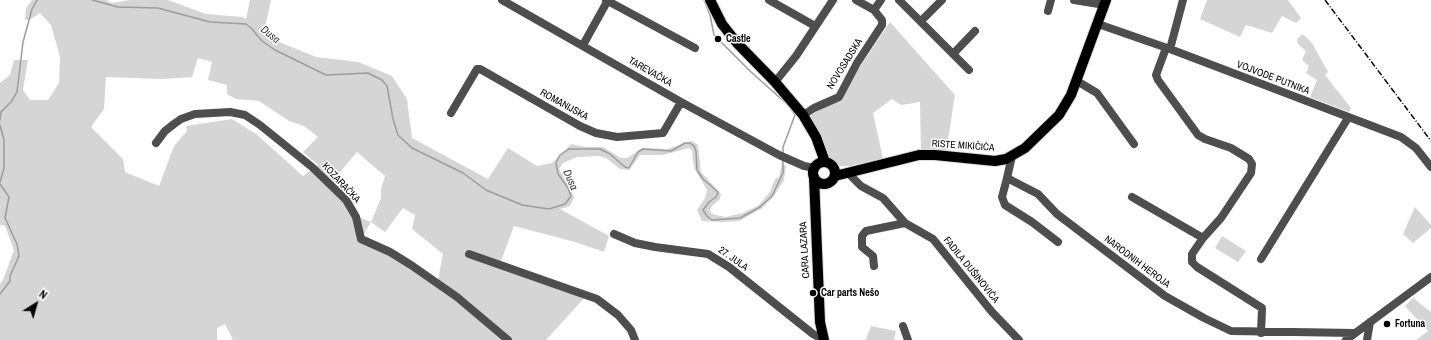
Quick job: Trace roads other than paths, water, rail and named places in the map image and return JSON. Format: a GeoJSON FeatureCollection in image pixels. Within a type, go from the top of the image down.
{"type":"FeatureCollection","features":[{"type":"Feature","properties":{"kind":"main road","name":"CARA LAZARA"},"geometry":{"type":"LineString","coordinates":[[710,0],[722,24],[737,43],[775,82],[804,115],[812,130],[822,170],[815,206],[820,322],[824,340]]}},
{"type":"Feature","properties":{"kind":"main road","name":"RISTE MIKIČIĆA"},"geometry":{"type":"LineString","coordinates":[[822,170],[848,173],[919,155],[935,155],[995,162],[1012,156],[1036,139],[1059,115],[1077,81],[1106,3]]}},
{"type":"Feature","properties":{"kind":"main road","name":"RISTE MIKIČIĆA"},"geometry":{"type":"LineString","coordinates":[[822,170],[869,168]]}},
{"type":"Feature","properties":{"kind":"main road","name":"CARA LAZARA"},"geometry":{"type":"LineString","coordinates":[[815,206],[818,192],[824,184],[818,182],[822,170]]}},
{"type":"Feature","properties":{"kind":"street","name":"TAREVAČKA"},"geometry":{"type":"LineString","coordinates":[[502,0],[583,44],[681,102],[784,158],[822,170]]}},
{"type":"Feature","properties":{"kind":"street"},"geometry":{"type":"LineString","coordinates":[[583,44],[607,0],[695,48]]}},
{"type":"Feature","properties":{"kind":"street"},"geometry":{"type":"LineString","coordinates":[[769,0],[815,26]]}},
{"type":"Feature","properties":{"kind":"street"},"geometry":{"type":"LineString","coordinates":[[775,82],[796,56],[833,0]]}},
{"type":"Feature","properties":{"kind":"street"},"geometry":{"type":"LineString","coordinates":[[856,0],[874,10],[881,0]]}},
{"type":"Feature","properties":{"kind":"street"},"geometry":{"type":"LineString","coordinates":[[899,0],[969,70]]}},
{"type":"Feature","properties":{"kind":"street"},"geometry":{"type":"LineString","coordinates":[[921,21],[942,0]]}},
{"type":"Feature","properties":{"kind":"street"},"geometry":{"type":"LineString","coordinates":[[1048,11],[1050,0]]}},
{"type":"Feature","properties":{"kind":"street"},"geometry":{"type":"LineString","coordinates":[[1074,0],[1106,3]]}},
{"type":"Feature","properties":{"kind":"street"},"geometry":{"type":"LineString","coordinates":[[1183,0],[1168,48],[1156,75],[1162,86],[1198,135],[1231,148],[1249,159],[1252,164],[1251,173],[1221,218],[1202,238],[1192,254],[1192,262],[1197,267],[1262,308],[1261,333]]}},
{"type":"Feature","properties":{"kind":"street","name":"NOVOSADSKA"},"geometry":{"type":"LineString","coordinates":[[804,115],[839,97],[857,63],[882,25],[882,20],[874,10]]}},
{"type":"Feature","properties":{"kind":"street","name":"VOJVODE PUTNIKA"},"geometry":{"type":"LineString","coordinates":[[1098,24],[1168,48],[1401,137],[1416,148],[1431,167]]}},
{"type":"Feature","properties":{"kind":"street"},"geometry":{"type":"LineString","coordinates":[[953,54],[975,31]]}},
{"type":"Feature","properties":{"kind":"street","name":"ROMANIJSKA"},"geometry":{"type":"LineString","coordinates":[[451,113],[477,69],[480,69],[580,126],[596,133],[610,136],[633,137],[663,133],[681,102]]}},
{"type":"Feature","properties":{"kind":"street"},"geometry":{"type":"LineString","coordinates":[[1077,81],[1096,93],[1134,144]]}},
{"type":"Feature","properties":{"kind":"street","name":"KOZARAČKA"},"geometry":{"type":"LineString","coordinates":[[156,143],[164,131],[188,117],[208,112],[237,113],[251,119],[312,167],[346,200],[356,217],[361,239],[394,254],[411,265],[457,297],[508,340]]}},
{"type":"Feature","properties":{"kind":"street"},"geometry":{"type":"LineString","coordinates":[[1261,259],[1348,118]]}},
{"type":"Feature","properties":{"kind":"street"},"geometry":{"type":"LineString","coordinates":[[1012,156],[1002,197],[1005,205],[1032,222],[1058,242]]}},
{"type":"Feature","properties":{"kind":"street","name":"FADILA DUŠINOVIĆA"},"geometry":{"type":"LineString","coordinates":[[848,173],[861,186],[883,198],[905,223],[933,239],[992,312],[1019,340]]}},
{"type":"Feature","properties":{"kind":"street","name":"NARODNIH HEROJA"},"geometry":{"type":"LineString","coordinates":[[1006,178],[1038,194],[1057,214],[1165,296],[1231,331],[1261,333],[1354,333]]}},
{"type":"Feature","properties":{"kind":"street"},"geometry":{"type":"LineString","coordinates":[[1132,197],[1202,238]]}},
{"type":"Feature","properties":{"kind":"street"},"geometry":{"type":"LineString","coordinates":[[874,266],[872,256],[862,247],[862,236],[866,231],[905,223]]}},
{"type":"Feature","properties":{"kind":"street","name":"27. JULA"},"geometry":{"type":"LineString","coordinates":[[614,234],[635,243],[708,254],[729,267],[813,334],[824,340]]}},
{"type":"Feature","properties":{"kind":"street"},"geometry":{"type":"LineString","coordinates":[[469,254],[597,299],[618,315],[631,330],[636,340]]}},
{"type":"Feature","properties":{"kind":"street"},"geometry":{"type":"LineString","coordinates":[[1346,340],[1431,277]]}},
{"type":"Feature","properties":{"kind":"street"},"geometry":{"type":"LineString","coordinates":[[1367,340],[1370,322]]}},
{"type":"Feature","properties":{"kind":"street"},"geometry":{"type":"LineString","coordinates":[[903,326],[908,340]]}},
{"type":"Feature","properties":{"kind":"waterway","name":"Dusa"},"geometry":{"type":"LineString","coordinates":[[0,120],[1,112],[11,102],[17,92],[23,42],[32,9],[37,0]]}},
{"type":"Feature","properties":{"kind":"waterway","name":"Dusa"},"geometry":{"type":"LineString","coordinates":[[92,0],[118,7],[158,8],[210,22],[246,24],[262,41],[275,50],[326,75],[368,73],[382,80],[387,86],[393,119],[398,135],[412,148],[463,173],[486,190],[522,205],[549,209],[565,204],[571,196],[568,188],[558,174],[556,163],[560,155],[569,149],[600,149],[610,154],[625,167],[629,168],[638,152],[643,149],[671,151],[685,143],[690,143],[694,146],[696,151],[697,170],[703,179],[718,192],[716,197],[709,202],[703,210],[712,220],[740,218],[760,207],[772,196],[783,173],[783,160]]}},
{"type":"Feature","properties":{"kind":"waterway","name":"Dusa"},"geometry":{"type":"LineString","coordinates":[[704,0],[710,15],[714,35],[750,71],[789,106],[795,115],[783,147],[783,154]]}},
{"type":"Feature","properties":{"kind":"waterway","name":"Dusa"},"geometry":{"type":"LineString","coordinates":[[0,125],[4,140],[4,168],[0,182]]}},
{"type":"Feature","properties":{"kind":"waterway","name":"Dusa"},"geometry":{"type":"LineString","coordinates":[[0,184],[9,197],[5,218],[17,244],[19,256],[10,276],[10,281],[0,294]]}},
{"type":"Feature","properties":{"kind":"railway"},"geometry":{"type":"LineString","coordinates":[[1325,0],[1431,141]]}},
{"type":"Feature","properties":{"kind":"place","name":"Castle"},"geometry":{"type":"Point","coordinates":[718,39]}},
{"type":"Feature","properties":{"kind":"place","name":"Car parts Nešo"},"geometry":{"type":"Point","coordinates":[813,293]}},
{"type":"Feature","properties":{"kind":"place","name":"Fortuna"},"geometry":{"type":"Point","coordinates":[1387,324]}}]}
